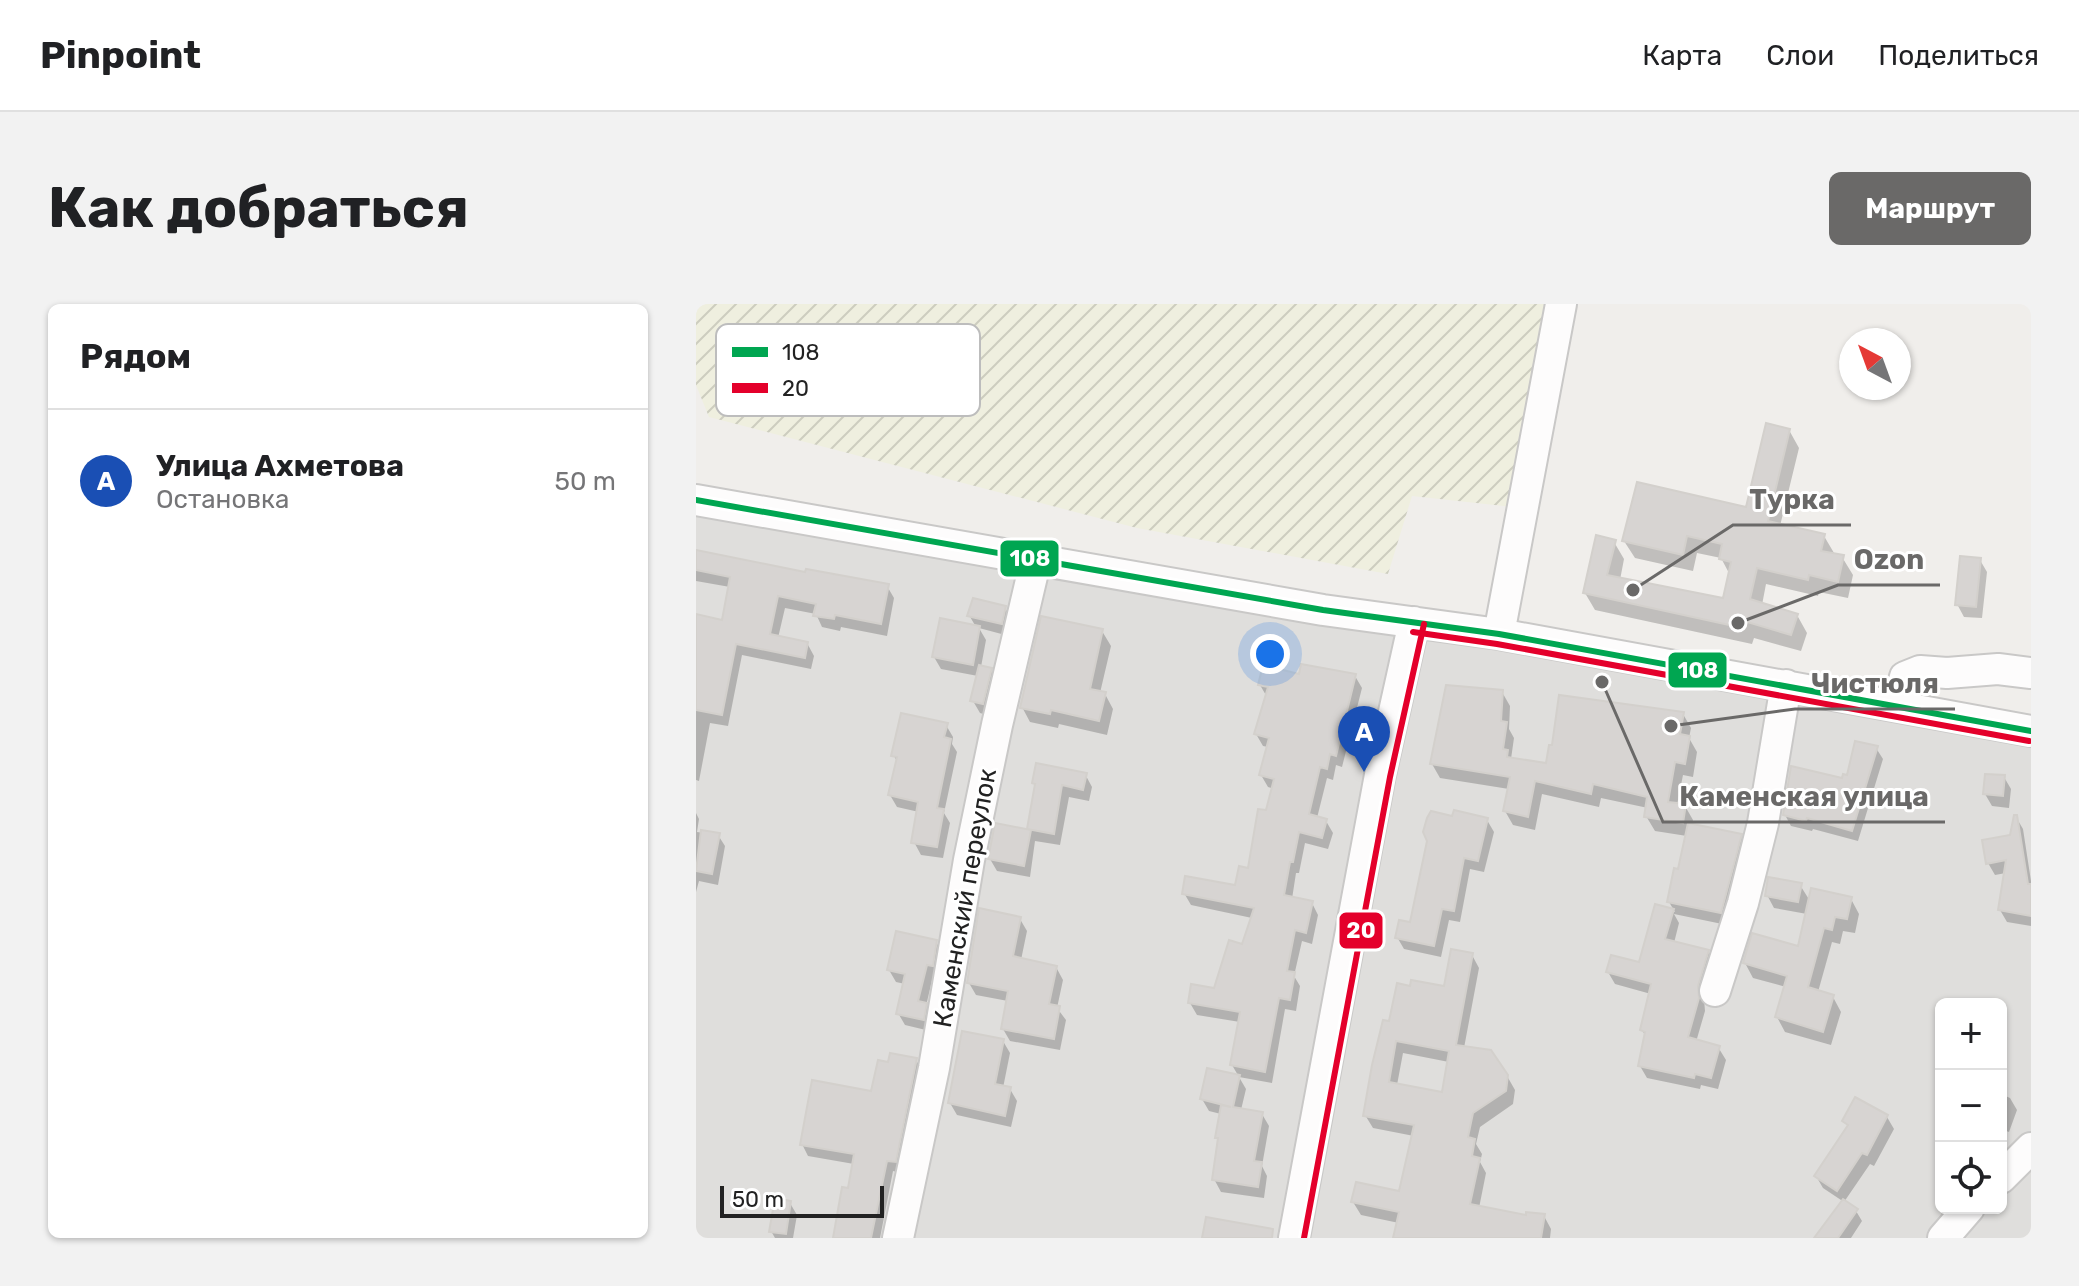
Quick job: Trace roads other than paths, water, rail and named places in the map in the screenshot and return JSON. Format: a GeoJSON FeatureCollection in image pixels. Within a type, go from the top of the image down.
{"type":"FeatureCollection","features":[{"type":"Feature","properties":{"kind":"street"},"geometry":{"type":"LineString","coordinates":[[1499,634],[1561,304]]}},
{"type":"Feature","properties":{"kind":"street"},"geometry":{"type":"LineString","coordinates":[[696,500],[1323,610],[1499,634],[2031,731]]}},
{"type":"Feature","properties":{"kind":"street","name":"Каменский переулок"},"geometry":{"type":"LineString","coordinates":[[898,1238],[934,1068],[969,860],[1036,559]]}},
{"type":"Feature","properties":{"kind":"street"},"geometry":{"type":"LineString","coordinates":[[1294,1238],[1380,775],[1414,622]]}},
{"type":"Feature","properties":{"kind":"street"},"geometry":{"type":"LineString","coordinates":[[1897,706],[1905,677],[1914,672],[1998,669],[2031,673]]}},
{"type":"Feature","properties":{"kind":"street"},"geometry":{"type":"LineString","coordinates":[[1715,991],[1743,903],[1763,823],[1786,685]]}},
{"type":"Feature","properties":{"kind":"street"},"geometry":{"type":"LineString","coordinates":[[2007,1172],[2031,1148]]}},
{"type":"Feature","properties":{"kind":"street"},"geometry":{"type":"LineString","coordinates":[[1943,1238],[1964,1214]]}},
{"type":"Feature","properties":{"kind":"place","name":"Турка"},"geometry":{"type":"Point","coordinates":[1633,590]}},
{"type":"Feature","properties":{"kind":"place","name":"Ozon"},"geometry":{"type":"Point","coordinates":[1738,623]}},
{"type":"Feature","properties":{"kind":"place","name":"Каменская улица"},"geometry":{"type":"Point","coordinates":[1602,682]}},
{"type":"Feature","properties":{"kind":"place","name":"Чистюля"},"geometry":{"type":"Point","coordinates":[1671,726]}},
{"type":"Feature","properties":{"kind":"place","name":"Улица Ахметова"},"geometry":{"type":"Point","coordinates":[1364,772]}}]}
